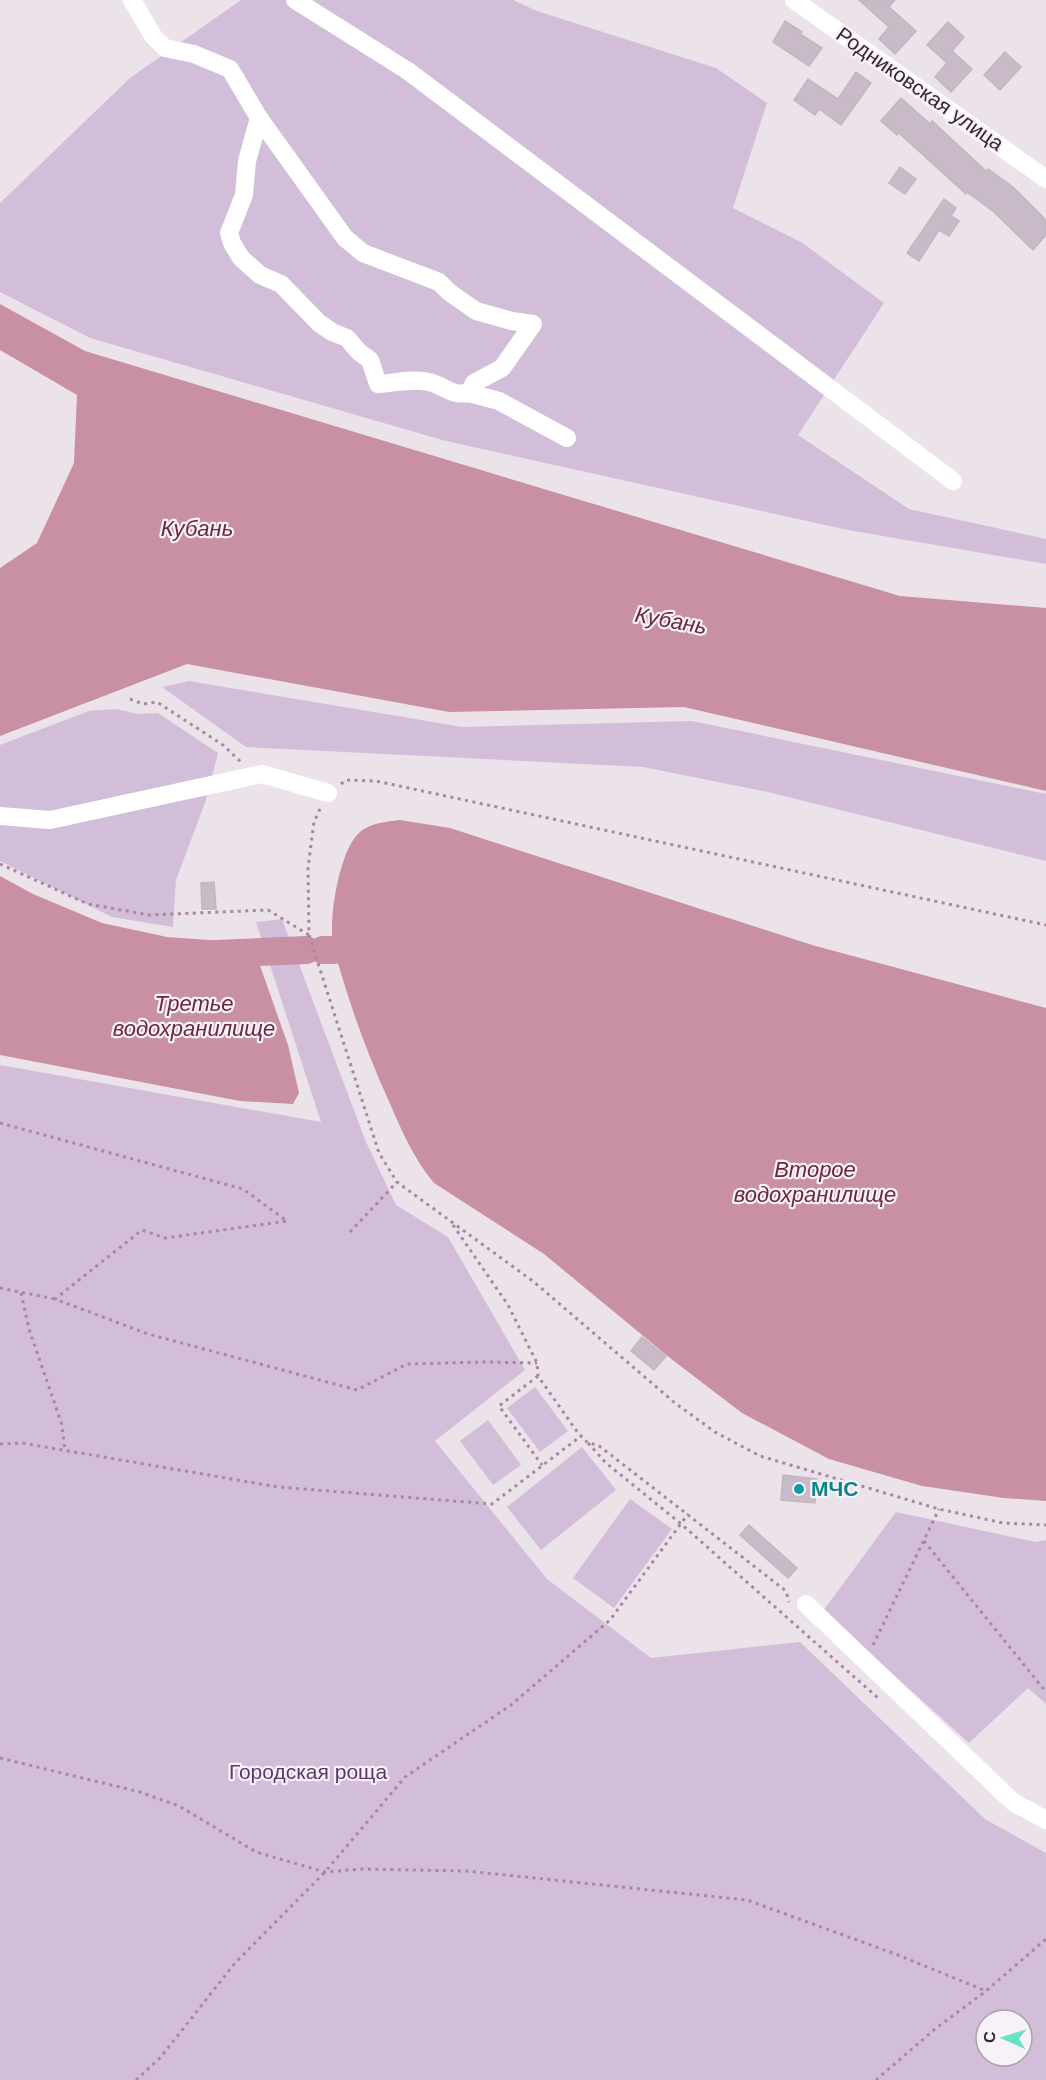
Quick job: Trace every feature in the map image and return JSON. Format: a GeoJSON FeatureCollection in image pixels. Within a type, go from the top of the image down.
{"type":"FeatureCollection","features":[{"type":"Feature","properties":{"kind":"street"},"geometry":{"type":"LineString","coordinates":[[132,0],[153,36],[165,48],[194,54],[230,69],[259,118],[345,238],[363,253],[439,282],[476,311],[533,324],[502,368],[474,383],[469,393]]}},
{"type":"Feature","properties":{"kind":"street"},"geometry":{"type":"LineString","coordinates":[[295,0],[408,71],[953,481]]}},
{"type":"Feature","properties":{"kind":"street","name":"Родниковская улица"},"geometry":{"type":"LineString","coordinates":[[794,0],[1046,179]]}},
{"type":"Feature","properties":{"kind":"street"},"geometry":{"type":"LineString","coordinates":[[259,118],[247,161],[244,195],[229,233],[241,258],[260,275],[286,288],[308,314],[319,323],[347,338],[358,352],[370,360],[378,384],[412,380],[431,382],[449,392],[469,393],[499,402],[567,438]]}},
{"type":"Feature","properties":{"kind":"street"},"geometry":{"type":"LineString","coordinates":[[0,816],[50,820],[262,774],[328,794]]}},
{"type":"Feature","properties":{"kind":"street"},"geometry":{"type":"LineString","coordinates":[[796,1606],[866,1661],[1013,1802],[1046,1820]]}},
{"type":"Feature","properties":{"kind":"path"},"geometry":{"type":"LineString","coordinates":[[130,699],[143,704],[157,702],[175,712],[223,745],[252,776]]}},
{"type":"Feature","properties":{"kind":"path"},"geometry":{"type":"LineString","coordinates":[[1046,925],[376,781],[346,780],[328,794],[314,822],[308,867],[309,935],[379,1153],[397,1182],[534,1282],[675,1403],[715,1432],[760,1456],[939,1509],[1003,1523],[1046,1525]]}},
{"type":"Feature","properties":{"kind":"path"},"geometry":{"type":"LineString","coordinates":[[0,864],[88,904],[149,915],[268,910],[309,935]]}},
{"type":"Feature","properties":{"kind":"path"},"geometry":{"type":"LineString","coordinates":[[0,1123],[243,1189],[286,1221],[165,1238],[142,1230],[55,1299]]}},
{"type":"Feature","properties":{"kind":"path"},"geometry":{"type":"LineString","coordinates":[[350,1232],[397,1182]]}},
{"type":"Feature","properties":{"kind":"path"},"geometry":{"type":"LineString","coordinates":[[450,1221],[508,1305],[537,1363],[538,1376],[581,1436],[606,1463],[680,1523],[795,1624],[796,1606],[786,1591],[598,1445],[588,1443]]}},
{"type":"Feature","properties":{"kind":"path"},"geometry":{"type":"LineString","coordinates":[[0,1288],[55,1299],[148,1334],[357,1390],[407,1364],[537,1363]]}},
{"type":"Feature","properties":{"kind":"path"},"geometry":{"type":"LineString","coordinates":[[21,1293],[29,1329],[62,1425],[65,1451]]}},
{"type":"Feature","properties":{"kind":"path"},"geometry":{"type":"LineString","coordinates":[[538,1376],[499,1406],[542,1465]]}},
{"type":"Feature","properties":{"kind":"path"},"geometry":{"type":"LineString","coordinates":[[0,1443],[22,1443],[278,1487],[492,1504],[581,1436]]}},
{"type":"Feature","properties":{"kind":"path"},"geometry":{"type":"LineString","coordinates":[[866,1661],[939,1509]]}},
{"type":"Feature","properties":{"kind":"path"},"geometry":{"type":"LineString","coordinates":[[136,2080],[160,2058],[235,1963],[325,1872],[405,1777],[510,1705],[610,1620],[688,1514]]}},
{"type":"Feature","properties":{"kind":"path"},"geometry":{"type":"LineString","coordinates":[[924,1541],[1046,1692]]}},
{"type":"Feature","properties":{"kind":"path"},"geometry":{"type":"LineString","coordinates":[[0,1758],[140,1792],[179,1806],[256,1852],[325,1872],[362,1869],[467,1871],[747,1900],[986,1991]]}},
{"type":"Feature","properties":{"kind":"path"},"geometry":{"type":"LineString","coordinates":[[876,2080],[1046,1939]]}},
{"type":"Feature","properties":{"kind":"green space"},"geometry":{"type":"Polygon","coordinates":[[[241,0],[513,0],[537,11],[716,68],[767,103],[733,208],[801,242],[884,303],[798,435],[909,509],[1046,539],[1046,564],[848,530],[446,441],[90,338],[0,292],[0,203],[130,78],[241,0]]]}},
{"type":"Feature","properties":{"kind":"green space"},"geometry":{"type":"Polygon","coordinates":[[[189,681],[463,727],[692,721],[1046,794],[1046,861],[768,792],[643,767],[246,747],[162,687],[189,681]]]}},
{"type":"Feature","properties":{"kind":"green space"},"geometry":{"type":"Polygon","coordinates":[[[116,709],[138,714],[158,713],[218,753],[206,800],[176,880],[173,927],[112,917],[0,861],[0,745],[89,711],[116,709]]]}},
{"type":"Feature","properties":{"kind":"green space","name":"Городская роща"},"geometry":{"type":"Polygon","coordinates":[[[282,919],[366,1142],[396,1205],[448,1237],[525,1370],[435,1441],[547,1579],[651,1658],[800,1642],[985,1819],[1046,1853],[1046,2080],[0,2080],[0,1065],[321,1122],[256,922],[282,919]]]}},
{"type":"Feature","properties":{"kind":"green space"},"geometry":{"type":"Polygon","coordinates":[[[535,1387],[568,1431],[540,1452],[507,1408],[535,1387]]]}},
{"type":"Feature","properties":{"kind":"green space"},"geometry":{"type":"Polygon","coordinates":[[[488,1420],[521,1465],[493,1485],[460,1441],[488,1420]]]}},
{"type":"Feature","properties":{"kind":"green space"},"geometry":{"type":"Polygon","coordinates":[[[582,1447],[616,1490],[541,1550],[507,1507],[582,1447]]]}},
{"type":"Feature","properties":{"kind":"green space"},"geometry":{"type":"Polygon","coordinates":[[[630,1499],[672,1529],[614,1608],[573,1578],[630,1499]]]}},
{"type":"Feature","properties":{"kind":"green space"},"geometry":{"type":"Polygon","coordinates":[[[896,1512],[1036,1542],[1046,1540],[1046,1704],[1028,1688],[969,1743],[823,1611],[896,1512]]]}},
{"type":"Feature","properties":{"kind":"water","name":"Кубань"},"geometry":{"type":"Polygon","coordinates":[[[0,304],[85,351],[900,596],[1046,608],[1046,791],[684,707],[449,712],[187,664],[0,736],[0,568],[37,543],[74,463],[77,395],[0,350],[0,304]]]}},
{"type":"Feature","properties":{"kind":"water","name":"Второе водохранилище"},"geometry":{"type":"Polygon","coordinates":[[[400,820],[450,828],[812,945],[1046,1008],[1046,1501],[1004,1498],[922,1486],[829,1459],[742,1413],[670,1358],[544,1254],[434,1183],[408,1143],[372,1062],[345,987],[332,937],[336,889],[351,844],[366,828],[400,820]]]}},
{"type":"Feature","properties":{"kind":"water","name":"Третье водохранилище"},"geometry":{"type":"Polygon","coordinates":[[[0,876],[33,894],[102,923],[167,937],[252,943],[288,1045],[299,1093],[293,1104],[240,1101],[0,1055],[0,876]]]}},
{"type":"Feature","properties":{"kind":"building"},"geometry":{"type":"Polygon","coordinates":[[[859,0],[895,0],[889,7],[916,31],[895,54],[879,39],[889,27],[859,0]]]}},
{"type":"Feature","properties":{"kind":"building"},"geometry":{"type":"Polygon","coordinates":[[[785,21],[822,48],[809,66],[773,42],[785,21]]]}},
{"type":"Feature","properties":{"kind":"building"},"geometry":{"type":"Polygon","coordinates":[[[948,22],[964,37],[952,51],[972,69],[951,92],[935,77],[947,63],[927,45],[948,22]]]}},
{"type":"Feature","properties":{"kind":"building"},"geometry":{"type":"Polygon","coordinates":[[[1005,52],[1021,67],[1000,90],[984,75],[1005,52]]]}},
{"type":"Feature","properties":{"kind":"building"},"geometry":{"type":"Polygon","coordinates":[[[856,72],[871,83],[841,125],[819,109],[815,115],[794,100],[808,79],[838,99],[856,72]]]}},
{"type":"Feature","properties":{"kind":"building"},"geometry":{"type":"Polygon","coordinates":[[[901,98],[930,124],[932,121],[986,171],[988,169],[1013,187],[1046,220],[1046,235],[1033,250],[994,212],[967,192],[966,194],[899,133],[897,135],[881,121],[901,98]]]}},
{"type":"Feature","properties":{"kind":"building"},"geometry":{"type":"Polygon","coordinates":[[[900,167],[916,179],[905,194],[889,183],[900,167]]]}},
{"type":"Feature","properties":{"kind":"building"},"geometry":{"type":"Polygon","coordinates":[[[944,199],[956,208],[951,216],[959,221],[949,236],[939,230],[919,261],[907,253],[944,199]]]}},
{"type":"Feature","properties":{"kind":"building"},"geometry":{"type":"Polygon","coordinates":[[[214,882],[216,909],[202,909],[201,883],[214,882]]]}},
{"type":"Feature","properties":{"kind":"building"},"geometry":{"type":"Polygon","coordinates":[[[642,1337],[666,1356],[654,1370],[631,1351],[642,1337]]]}},
{"type":"Feature","properties":{"kind":"building","name":"МЧС"},"geometry":{"type":"Polygon","coordinates":[[[783,1475],[817,1479],[815,1503],[781,1500],[783,1475]]]}},
{"type":"Feature","properties":{"kind":"building"},"geometry":{"type":"Polygon","coordinates":[[[749,1525],[797,1568],[788,1578],[740,1535],[749,1525]]]}},
{"type":"Feature","properties":{"kind":"waterway"},"geometry":{"type":"LineString","coordinates":[[217,954],[306,950]]}},
{"type":"Feature","properties":{"kind":"waterway"},"geometry":{"type":"LineString","coordinates":[[323,950],[334,950]]}},
{"type":"Feature","properties":{"kind":"place","name":"МЧС"},"geometry":{"type":"Point","coordinates":[799,1489]}}]}
